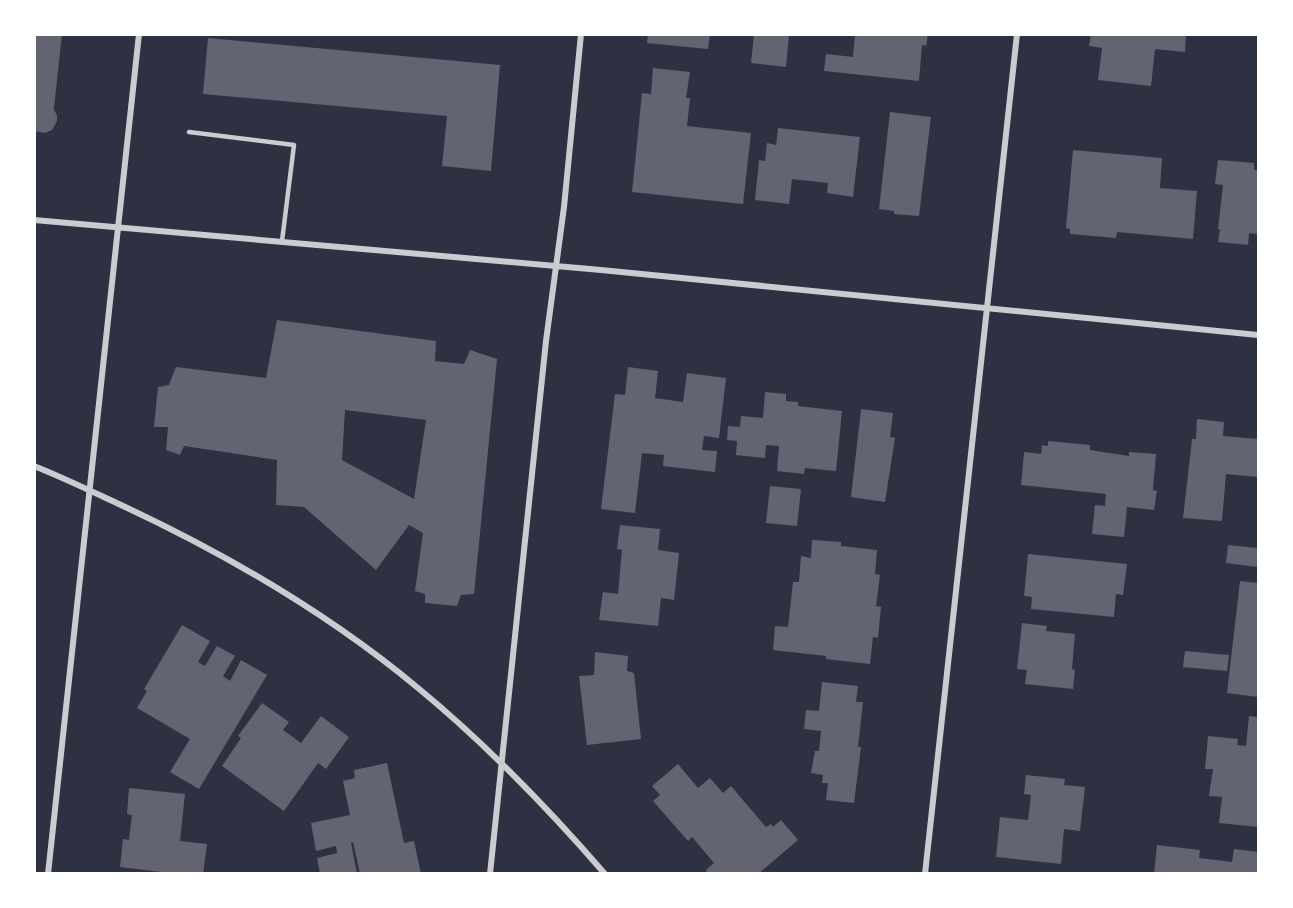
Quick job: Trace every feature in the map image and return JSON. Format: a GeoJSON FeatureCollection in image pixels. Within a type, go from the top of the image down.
{"type":"FeatureCollection","features":[{"type":"Feature","properties":{"kind":"street"},"geometry":{"type":"LineString","coordinates":[[48,873],[139,34]]}},
{"type":"Feature","properties":{"kind":"street"},"geometry":{"type":"LineString","coordinates":[[490,873],[581,34]]}},
{"type":"Feature","properties":{"kind":"street"},"geometry":{"type":"LineString","coordinates":[[925,873],[985,307],[1017,34]]}},
{"type":"Feature","properties":{"kind":"street"},"geometry":{"type":"LineString","coordinates":[[34,220],[556,266],[1258,335]]}},
{"type":"Feature","properties":{"kind":"street"},"geometry":{"type":"LineString","coordinates":[[34,466],[90,490],[198,543],[329,621],[384,660],[458,722],[503,765],[605,873]]}},
{"type":"Feature","properties":{"kind":"lane"},"geometry":{"type":"LineString","coordinates":[[189,132],[294,145],[282,241]]}},
{"type":"Feature","properties":{"kind":"building"},"geometry":{"type":"Polygon","coordinates":[[[34,34],[62,34],[53,107],[57,121],[52,130],[45,133],[34,131],[34,34]]]}},
{"type":"Feature","properties":{"kind":"building"},"geometry":{"type":"Polygon","coordinates":[[[648,34],[710,34],[708,49],[647,43],[648,34]]]}},
{"type":"Feature","properties":{"kind":"building"},"geometry":{"type":"Polygon","coordinates":[[[754,34],[789,35],[786,67],[751,63],[754,34]]]}},
{"type":"Feature","properties":{"kind":"building"},"geometry":{"type":"Polygon","coordinates":[[[855,34],[928,34],[926,46],[922,45],[919,81],[824,71],[826,54],[853,57],[855,34]]]}},
{"type":"Feature","properties":{"kind":"building"},"geometry":{"type":"Polygon","coordinates":[[[1091,34],[1186,34],[1185,52],[1155,49],[1151,86],[1098,80],[1102,48],[1089,46],[1091,34]]]}},
{"type":"Feature","properties":{"kind":"building"},"geometry":{"type":"Polygon","coordinates":[[[208,38],[500,65],[491,171],[442,166],[447,116],[203,94],[208,38]]]}},
{"type":"Feature","properties":{"kind":"building"},"geometry":{"type":"Polygon","coordinates":[[[653,68],[690,72],[686,98],[690,98],[687,126],[751,133],[743,204],[632,192],[642,93],[651,94],[653,68]]]}},
{"type":"Feature","properties":{"kind":"building"},"geometry":{"type":"Polygon","coordinates":[[[890,112],[931,117],[919,216],[894,214],[894,211],[879,209],[890,112]]]}},
{"type":"Feature","properties":{"kind":"building"},"geometry":{"type":"Polygon","coordinates":[[[778,128],[860,137],[853,197],[827,193],[828,183],[792,179],[789,204],[755,200],[759,160],[765,161],[767,143],[776,145],[778,128]]]}},
{"type":"Feature","properties":{"kind":"building"},"geometry":{"type":"Polygon","coordinates":[[[1073,150],[1162,158],[1160,188],[1197,191],[1193,239],[1117,232],[1116,238],[1070,234],[1070,229],[1066,228],[1073,150]]]}},
{"type":"Feature","properties":{"kind":"building"},"geometry":{"type":"Polygon","coordinates":[[[1218,160],[1254,163],[1254,170],[1258,170],[1258,234],[1249,233],[1248,245],[1218,242],[1223,185],[1215,184],[1218,160]]]}},
{"type":"Feature","properties":{"kind":"building"},"geometry":{"type":"Polygon","coordinates":[[[277,320],[436,341],[435,361],[464,364],[470,350],[497,359],[474,594],[461,595],[457,606],[425,603],[425,594],[415,591],[423,533],[409,525],[376,570],[304,507],[276,505],[277,460],[184,446],[180,455],[166,450],[168,427],[154,427],[158,387],[169,385],[176,367],[266,378],[277,320]],[[345,410],[342,460],[414,499],[426,420],[345,410]]]}},
{"type":"Feature","properties":{"kind":"building"},"geometry":{"type":"Polygon","coordinates":[[[628,367],[658,371],[655,398],[683,402],[687,373],[726,378],[719,438],[704,436],[702,450],[717,451],[715,472],[663,466],[664,455],[642,453],[635,513],[601,509],[615,394],[625,395],[628,367]]]}},
{"type":"Feature","properties":{"kind":"building"},"geometry":{"type":"Polygon","coordinates":[[[765,392],[786,394],[786,401],[798,402],[798,406],[842,411],[836,471],[805,468],[804,474],[777,471],[779,446],[766,445],[765,458],[736,455],[737,441],[727,440],[728,426],[740,427],[741,416],[763,418],[765,392]]]}},
{"type":"Feature","properties":{"kind":"building"},"geometry":{"type":"Polygon","coordinates":[[[861,409],[893,413],[890,437],[895,438],[885,502],[851,497],[861,409]]]}},
{"type":"Feature","properties":{"kind":"building"},"geometry":{"type":"Polygon","coordinates":[[[1197,419],[1224,422],[1223,436],[1258,439],[1258,477],[1226,474],[1222,521],[1183,518],[1192,439],[1196,439],[1197,419]]]}},
{"type":"Feature","properties":{"kind":"building"},"geometry":{"type":"Polygon","coordinates":[[[1048,441],[1090,445],[1090,450],[1129,456],[1129,452],[1156,454],[1153,490],[1157,491],[1154,510],[1127,507],[1124,537],[1092,534],[1095,505],[1105,506],[1106,494],[1021,485],[1024,452],[1041,454],[1042,445],[1048,446],[1048,441]]]}},
{"type":"Feature","properties":{"kind":"building"},"geometry":{"type":"Polygon","coordinates":[[[770,486],[801,489],[797,526],[766,523],[770,486]]]}},
{"type":"Feature","properties":{"kind":"building"},"geometry":{"type":"Polygon","coordinates":[[[620,525],[660,529],[658,550],[679,553],[674,600],[661,598],[658,626],[599,620],[603,592],[618,594],[622,550],[617,549],[620,525]]]}},
{"type":"Feature","properties":{"kind":"building"},"geometry":{"type":"Polygon","coordinates":[[[812,540],[841,542],[841,546],[877,550],[875,574],[880,575],[876,606],[881,607],[878,638],[873,637],[870,664],[773,650],[775,626],[788,627],[793,582],[799,582],[801,556],[811,558],[812,540]]]}},
{"type":"Feature","properties":{"kind":"building"},"geometry":{"type":"Polygon","coordinates":[[[1228,545],[1258,548],[1258,567],[1226,563],[1228,545]]]}},
{"type":"Feature","properties":{"kind":"building"},"geometry":{"type":"Polygon","coordinates":[[[1028,554],[1127,564],[1123,595],[1116,594],[1114,617],[1031,609],[1032,597],[1024,596],[1028,554]]]}},
{"type":"Feature","properties":{"kind":"building"},"geometry":{"type":"Polygon","coordinates":[[[1240,581],[1258,583],[1258,697],[1227,693],[1240,581]]]}},
{"type":"Feature","properties":{"kind":"building"},"geometry":{"type":"Polygon","coordinates":[[[1022,623],[1047,626],[1046,631],[1075,634],[1073,689],[1025,684],[1027,670],[1017,669],[1022,623]]]}},
{"type":"Feature","properties":{"kind":"building"},"geometry":{"type":"Polygon","coordinates":[[[182,625],[210,641],[198,662],[205,666],[217,646],[235,656],[223,676],[230,681],[241,660],[267,675],[199,789],[170,772],[190,739],[137,708],[147,691],[144,689],[182,625]]]}},
{"type":"Feature","properties":{"kind":"building"},"geometry":{"type":"Polygon","coordinates":[[[1185,651],[1229,655],[1227,671],[1183,667],[1185,651]]]}},
{"type":"Feature","properties":{"kind":"building"},"geometry":{"type":"Polygon","coordinates":[[[595,652],[628,656],[627,671],[634,673],[641,739],[587,745],[579,676],[594,675],[595,652]]]}},
{"type":"Feature","properties":{"kind":"building"},"geometry":{"type":"Polygon","coordinates":[[[822,682],[858,686],[856,702],[863,702],[858,747],[861,747],[854,803],[826,800],[828,783],[822,783],[823,775],[811,773],[815,751],[819,751],[821,731],[804,729],[806,710],[819,711],[822,682]]]}},
{"type":"Feature","properties":{"kind":"building"},"geometry":{"type":"Polygon","coordinates":[[[262,703],[289,722],[283,730],[301,743],[321,716],[349,737],[326,769],[318,763],[284,811],[222,766],[241,738],[238,736],[262,703]]]}},
{"type":"Feature","properties":{"kind":"building"},"geometry":{"type":"Polygon","coordinates":[[[1249,716],[1258,717],[1258,827],[1219,823],[1222,797],[1209,796],[1213,769],[1205,769],[1208,736],[1238,739],[1237,745],[1246,746],[1249,716]]]}},
{"type":"Feature","properties":{"kind":"building"},"geometry":{"type":"Polygon","coordinates":[[[387,763],[404,843],[414,841],[421,874],[360,874],[353,842],[351,843],[357,874],[320,874],[317,858],[337,853],[336,846],[316,851],[311,823],[350,815],[343,781],[355,778],[354,770],[387,763]]]}},
{"type":"Feature","properties":{"kind":"building"},"geometry":{"type":"Polygon","coordinates":[[[678,764],[698,788],[710,778],[723,793],[731,786],[766,827],[771,824],[773,827],[781,820],[798,840],[758,874],[708,874],[706,870],[714,863],[692,837],[688,841],[653,801],[660,795],[652,786],[678,764]]]}},
{"type":"Feature","properties":{"kind":"building"},"geometry":{"type":"Polygon","coordinates":[[[1026,775],[1065,779],[1064,785],[1085,787],[1080,831],[1064,829],[1061,864],[996,857],[1000,817],[1028,820],[1031,795],[1024,794],[1026,775]]]}},
{"type":"Feature","properties":{"kind":"building"},"geometry":{"type":"Polygon","coordinates":[[[129,788],[185,794],[180,841],[207,844],[203,874],[178,874],[120,867],[123,839],[129,840],[132,815],[127,814],[129,788]]]}},
{"type":"Feature","properties":{"kind":"building"},"geometry":{"type":"Polygon","coordinates":[[[1157,845],[1200,850],[1199,858],[1232,862],[1234,849],[1258,852],[1258,874],[1154,874],[1157,845]]]}}]}
